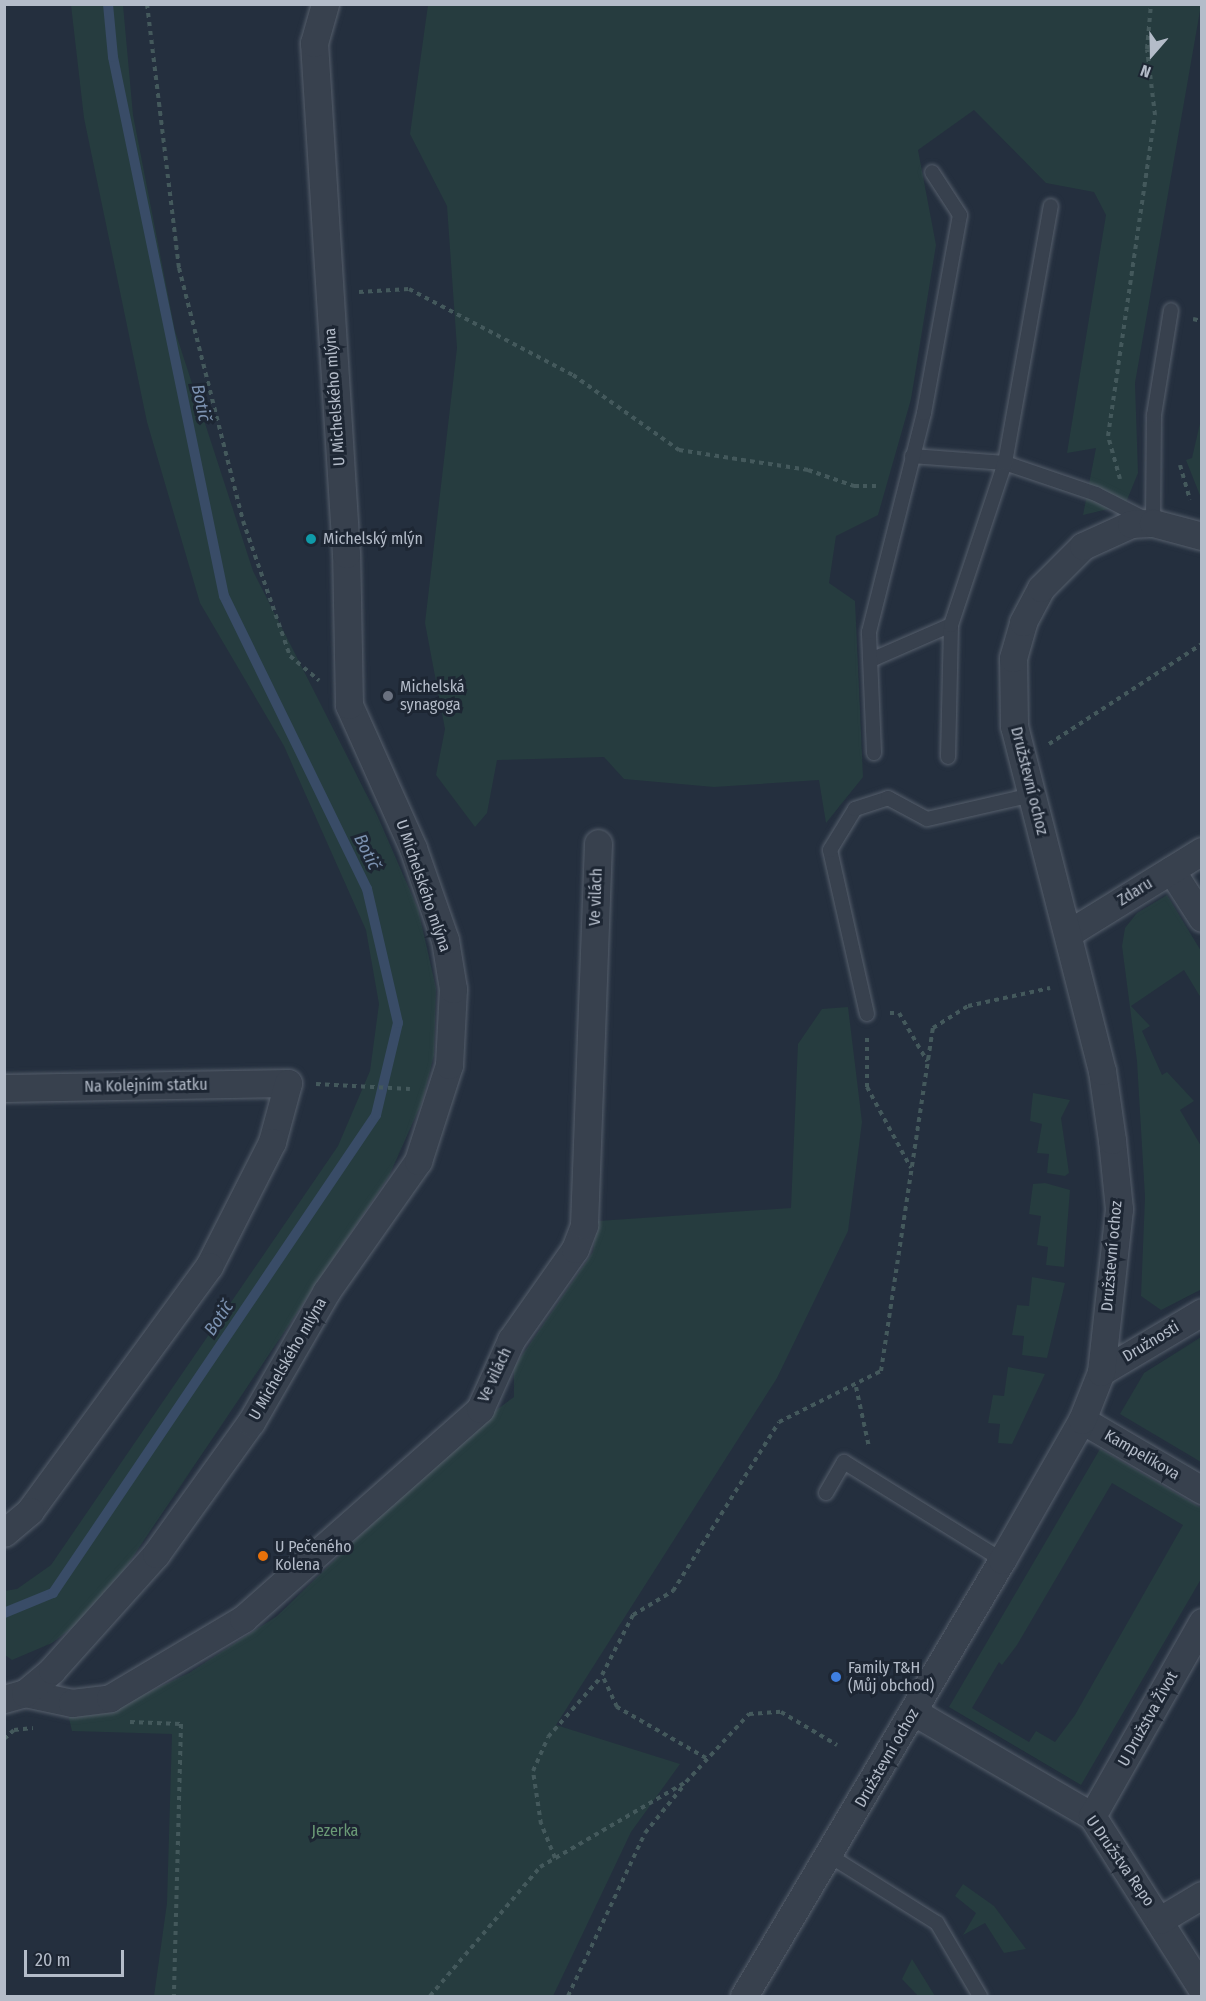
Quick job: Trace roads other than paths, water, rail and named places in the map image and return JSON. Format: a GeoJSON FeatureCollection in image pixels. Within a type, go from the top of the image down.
{"type":"FeatureCollection","features":[{"type":"Feature","properties":{"kind":"street","name":"U Michelského mlýna"},"geometry":{"type":"LineString","coordinates":[[15,1696],[156,1554],[251,1422],[326,1292],[418,1161],[449,1065],[453,989],[445,940],[413,848],[350,705],[314,43],[325,4]]}},
{"type":"Feature","properties":{"kind":"street","name":"Družstevní ochoz"},"geometry":{"type":"LineString","coordinates":[[744,1996],[830,1856],[1002,1560],[1082,1420],[1101,1372],[1119,1209],[1102,1071],[1024,762],[1011,676],[1017,638],[1031,605],[1053,573],[1083,546],[1120,527],[1153,523],[1202,536]]}},
{"type":"Feature","properties":{"kind":"street","name":"Ve vilách"},"geometry":{"type":"LineString","coordinates":[[15,1696],[72,1703],[110,1698],[243,1619],[480,1408],[511,1340],[575,1249],[584,1225],[598,843]]}},
{"type":"Feature","properties":{"kind":"street","name":"Zdaru"},"geometry":{"type":"LineString","coordinates":[[1069,933],[1202,851]]}},
{"type":"Feature","properties":{"kind":"street"},"geometry":{"type":"LineString","coordinates":[[1170,870],[1202,918]]}},
{"type":"Feature","properties":{"kind":"street","name":"Na Kolejním statku"},"geometry":{"type":"LineString","coordinates":[[4,1088],[288,1083],[272,1142],[209,1266],[30,1511],[4,1533]]}},
{"type":"Feature","properties":{"kind":"street","name":"Družnosti"},"geometry":{"type":"LineString","coordinates":[[1101,1372],[1202,1312]]}},
{"type":"Feature","properties":{"kind":"street","name":"Kampelíkova"},"geometry":{"type":"LineString","coordinates":[[1082,1420],[1202,1490]]}},
{"type":"Feature","properties":{"kind":"street","name":"U Družstva Život"},"geometry":{"type":"LineString","coordinates":[[1092,1816],[1202,1622]]}},
{"type":"Feature","properties":{"kind":"street","name":"U Družstva Repo"},"geometry":{"type":"LineString","coordinates":[[914,1712],[1092,1816],[1202,1989]]}},
{"type":"Feature","properties":{"kind":"street"},"geometry":{"type":"LineString","coordinates":[[1160,1920],[1202,1894]]}},
{"type":"Feature","properties":{"kind":"lane"},"geometry":{"type":"LineString","coordinates":[[874,753],[869,632],[906,484],[960,215],[932,172]]}},
{"type":"Feature","properties":{"kind":"lane"},"geometry":{"type":"LineString","coordinates":[[948,757],[951,625],[1005,463],[1051,206]]}},
{"type":"Feature","properties":{"kind":"lane"},"geometry":{"type":"LineString","coordinates":[[912,456],[1005,463],[1125,509],[1153,523],[1154,415],[1171,310]]}},
{"type":"Feature","properties":{"kind":"lane"},"geometry":{"type":"LineString","coordinates":[[871,660],[951,625]]}},
{"type":"Feature","properties":{"kind":"lane"},"geometry":{"type":"LineString","coordinates":[[867,1014],[830,850],[855,809],[888,798],[927,819],[1032,795]]}},
{"type":"Feature","properties":{"kind":"lane"},"geometry":{"type":"LineString","coordinates":[[826,1493],[844,1462],[1002,1560]]}},
{"type":"Feature","properties":{"kind":"lane"},"geometry":{"type":"LineString","coordinates":[[830,1856],[937,1923],[980,1996]]}},
{"type":"Feature","properties":{"kind":"waterway","name":"Botič"},"geometry":{"type":"LineString","coordinates":[[4,1613],[53,1593],[376,1115],[398,1023],[367,889],[224,596],[113,57],[108,4]]}},
{"type":"Feature","properties":{"kind":"place","name":"Michelský mlýn"},"geometry":{"type":"Point","coordinates":[311,539]}},
{"type":"Feature","properties":{"kind":"place","name":"Michelská synagoga"},"geometry":{"type":"Point","coordinates":[388,696]}},
{"type":"Feature","properties":{"kind":"place","name":"U Pečeného Kolena"},"geometry":{"type":"Point","coordinates":[263,1556]}},
{"type":"Feature","properties":{"kind":"place","name":"Family T&H (Můj obchod)"},"geometry":{"type":"Point","coordinates":[836,1677]}},
{"type":"Feature","properties":{"kind":"park label","name":"Jezerka"},"geometry":{"type":"Point","coordinates":[335,1831]}}]}
